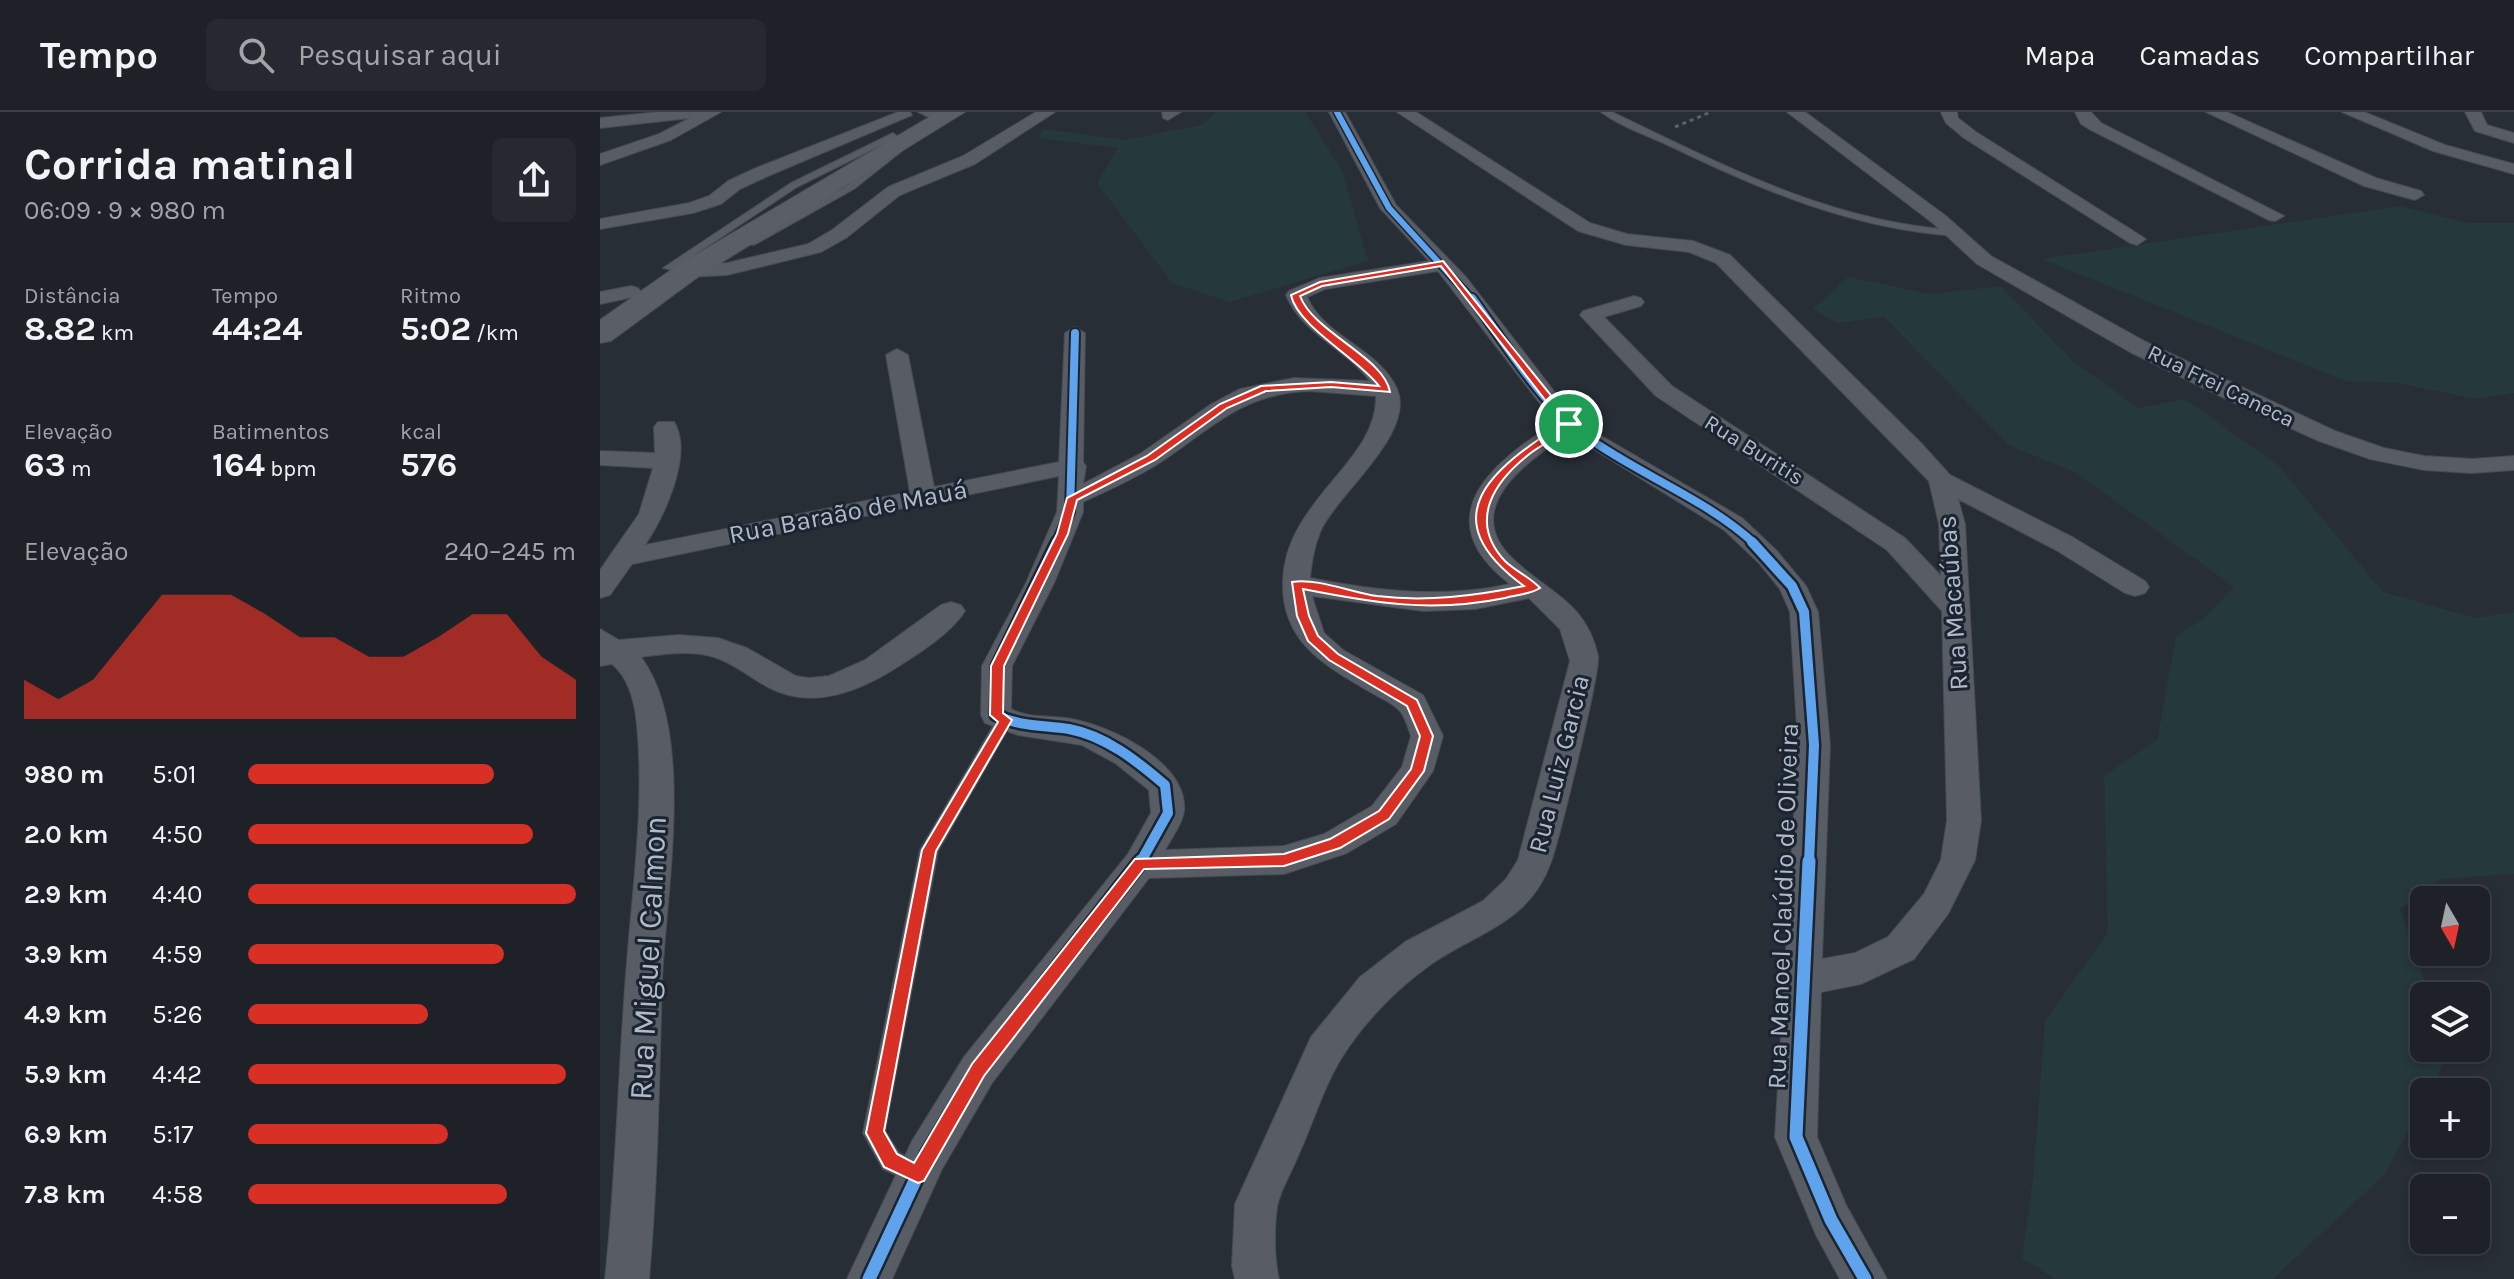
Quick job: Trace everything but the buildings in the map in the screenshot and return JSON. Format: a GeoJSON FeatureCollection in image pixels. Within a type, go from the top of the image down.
{"type":"FeatureCollection","features":[{"type":"Feature","properties":{"kind":"main road"},"geometry":{"type":"LineString","coordinates":[[685,268],[681,268],[730,232],[922,119]]}},
{"type":"Feature","properties":{"kind":"main road"},"geometry":{"type":"LineString","coordinates":[[600,334],[685,268],[922,119]]}},
{"type":"Feature","properties":{"kind":"main road"},"geometry":{"type":"LineString","coordinates":[[600,318],[631,292],[685,268]]}},
{"type":"Feature","properties":{"kind":"street"},"geometry":{"type":"LineString","coordinates":[[600,123],[711,112]]}},
{"type":"Feature","properties":{"kind":"street"},"geometry":{"type":"LineString","coordinates":[[600,160],[665,137],[711,112]]}},
{"type":"Feature","properties":{"kind":"street"},"geometry":{"type":"LineString","coordinates":[[685,268],[727,269],[814,248],[839,234],[894,191],[969,160],[1047,112]]}},
{"type":"Feature","properties":{"kind":"street","name":"Rua Manoel Claúdio de Oliveira"},"geometry":{"type":"LineString","coordinates":[[1337,112],[1381,197],[1443,264],[1569,424],[1733,524],[1768,557],[1792,586],[1804,612],[1814,745],[1796,1137],[1831,1220],[1865,1279]]}},
{"type":"Feature","properties":{"kind":"street","name":"Rua Macaúbas"},"geometry":{"type":"LineString","coordinates":[[1405,112],[1575,222],[1599,233],[1693,247],[1723,259],[1903,438],[1941,480],[1952,524],[1956,610],[1964,820],[1958,860],[1936,904],[1901,948],[1861,968],[1805,979]]}},
{"type":"Feature","properties":{"kind":"street","name":"Rua Frei Caneca"},"geometry":{"type":"LineString","coordinates":[[1795,112],[1955,233],[1984,260],[2138,347],[2327,436],[2378,454],[2424,463],[2472,466],[2514,463]]}},
{"type":"Feature","properties":{"kind":"street"},"geometry":{"type":"LineString","coordinates":[[1949,112],[1951,120],[1970,135],[2137,239]]}},
{"type":"Feature","properties":{"kind":"street"},"geometry":{"type":"LineString","coordinates":[[2083,112],[2087,121],[2095,126],[2275,216]]}},
{"type":"Feature","properties":{"kind":"street"},"geometry":{"type":"LineString","coordinates":[[2214,112],[2370,182],[2415,195]]}},
{"type":"Feature","properties":{"kind":"street"},"geometry":{"type":"LineString","coordinates":[[2350,112],[2439,148],[2514,169]]}},
{"type":"Feature","properties":{"kind":"street"},"geometry":{"type":"LineString","coordinates":[[2473,112],[2481,128],[2514,138]]}},
{"type":"Feature","properties":{"kind":"street"},"geometry":{"type":"LineString","coordinates":[[600,224],[683,210],[715,200],[748,178],[922,119]]}},
{"type":"Feature","properties":{"kind":"street"},"geometry":{"type":"LineString","coordinates":[[1140,864],[1284,860],[1335,844],[1384,815],[1417,771],[1427,736],[1412,703],[1333,657],[1312,638],[1303,616],[1296,584],[1299,555],[1309,527],[1377,438],[1388,414],[1387,390],[1374,372],[1313,320],[1296,300],[1296,295],[1320,284],[1443,264]]}},
{"type":"Feature","properties":{"kind":"street"},"geometry":{"type":"LineString","coordinates":[[600,298],[631,292]]}},
{"type":"Feature","properties":{"kind":"street","name":"Rua Buritis"},"geometry":{"type":"LineString","coordinates":[[1634,302],[1590,315],[1664,391],[1896,544],[1956,610]]}},
{"type":"Feature","properties":{"kind":"street"},"geometry":{"type":"LineString","coordinates":[[869,1279],[918,1174],[978,1070],[1140,864],[1168,813],[1165,785],[1131,755],[1080,732],[1013,725],[996,715],[997,666],[1063,534],[1072,498],[1075,333]]}},
{"type":"Feature","properties":{"kind":"street"},"geometry":{"type":"LineString","coordinates":[[897,355],[923,497]]}},
{"type":"Feature","properties":{"kind":"street"},"geometry":{"type":"LineString","coordinates":[[1072,498],[1151,458],[1224,406],[1265,388],[1331,385],[1387,390]]}},
{"type":"Feature","properties":{"kind":"street","name":"Rua Luiz Garcia"},"geometry":{"type":"LineString","coordinates":[[1255,1272],[1256,1204],[1325,1050],[1373,989],[1418,953],[1496,911],[1518,889],[1534,863],[1585,661],[1581,636],[1564,611],[1502,564],[1495,555],[1483,536],[1481,510],[1496,478],[1528,450],[1569,424]]}},
{"type":"Feature","properties":{"kind":"street"},"geometry":{"type":"LineString","coordinates":[[600,589],[654,513],[669,461],[666,427]]}},
{"type":"Feature","properties":{"kind":"street"},"geometry":{"type":"LineString","coordinates":[[600,458],[669,461]]}},
{"type":"Feature","properties":{"kind":"street","name":"Rua Baraão de Mauá"},"geometry":{"type":"LineString","coordinates":[[622,558],[1074,466]]}},
{"type":"Feature","properties":{"kind":"street"},"geometry":{"type":"LineString","coordinates":[[1941,480],[2065,544],[2135,587]]}},
{"type":"Feature","properties":{"kind":"street"},"geometry":{"type":"LineString","coordinates":[[1296,584],[1376,600],[1421,603],[1470,601],[1534,588]]}},
{"type":"Feature","properties":{"kind":"street"},"geometry":{"type":"LineString","coordinates":[[604,649],[669,645],[720,649],[792,686],[819,690],[852,680],[951,611]]}},
{"type":"Feature","properties":{"kind":"street","name":"Rua Miguel Calmon"},"geometry":{"type":"LineString","coordinates":[[604,649],[632,665],[642,683],[652,722],[657,805],[644,977],[636,1186],[627,1279]]}},
{"type":"Feature","properties":{"kind":"lane"},"geometry":{"type":"LineString","coordinates":[[1605,112],[1768,187],[1916,232],[1955,233]]}},
{"type":"Feature","properties":{"kind":"lane"},"geometry":{"type":"LineString","coordinates":[[918,1174],[891,1161],[874,1133],[880,1101],[929,850],[1005,720]]}},
{"type":"Feature","properties":{"kind":"path"},"geometry":{"type":"LineString","coordinates":[[1656,135],[1711,112]]}},
{"type":"Feature","properties":{"kind":"green space"},"geometry":{"type":"Polygon","coordinates":[[[1217,112],[1305,112],[1342,170],[1368,261],[1230,302],[1172,283],[1097,183],[1118,148],[1038,138],[1043,129],[1125,140],[1201,125],[1217,112]]]}},
{"type":"Feature","properties":{"kind":"green space"},"geometry":{"type":"Polygon","coordinates":[[[2400,206],[2468,223],[2514,223],[2514,393],[2477,399],[2397,383],[2346,381],[2042,259],[2400,206]]]}},
{"type":"Feature","properties":{"kind":"green space"},"geometry":{"type":"Polygon","coordinates":[[[1848,277],[1931,294],[2001,286],[2072,360],[2138,408],[2185,399],[2279,466],[2383,592],[2474,618],[2514,612],[2514,874],[2439,879],[2430,886],[2410,886],[2410,901],[2400,909],[2410,938],[2410,966],[2420,966],[2425,982],[2410,982],[2410,1062],[2445,1062],[2436,1078],[2410,1078],[2410,1127],[2385,1174],[2273,1279],[2055,1279],[2022,1258],[2033,1179],[2045,1021],[2108,932],[2104,776],[2157,740],[2176,636],[2202,620],[2234,587],[2075,472],[2010,446],[1884,317],[1837,323],[1813,309],[1848,277]]]}},
{"type":"Feature","properties":{"kind":"cycle path"},"geometry":{"type":"LineString","coordinates":[[1337,112],[1389,208],[1459,281],[1562,417],[1585,436],[1733,524],[1768,557],[1792,586],[1804,612],[1814,745],[1796,1137],[1831,1220],[1865,1279]]}},
{"type":"Feature","properties":{"kind":"cycle path"},"geometry":{"type":"LineString","coordinates":[[869,1279],[927,1155],[978,1070],[1140,864],[1168,813],[1165,785],[1115,748],[1081,732],[1018,724],[996,715],[997,666],[1040,583],[1070,512],[1075,333]]}},
{"type":"Feature","properties":{"kind":"route"},"geometry":{"type":"LineString","coordinates":[[1443,264],[1569,424],[1528,450],[1496,478],[1481,510],[1483,536],[1502,564],[1534,588],[1470,601],[1421,603],[1376,600],[1296,584],[1312,638],[1333,657],[1412,703],[1427,736],[1417,771],[1384,815],[1335,844],[1284,860],[1140,864],[978,1070],[918,1174],[891,1161],[874,1133],[929,850],[1005,720],[996,715],[997,666],[1063,534],[1072,498],[1124,474],[1224,406],[1265,388],[1295,384],[1387,390],[1374,372],[1313,320],[1296,300],[1296,295],[1320,284],[1443,264]]}}]}
